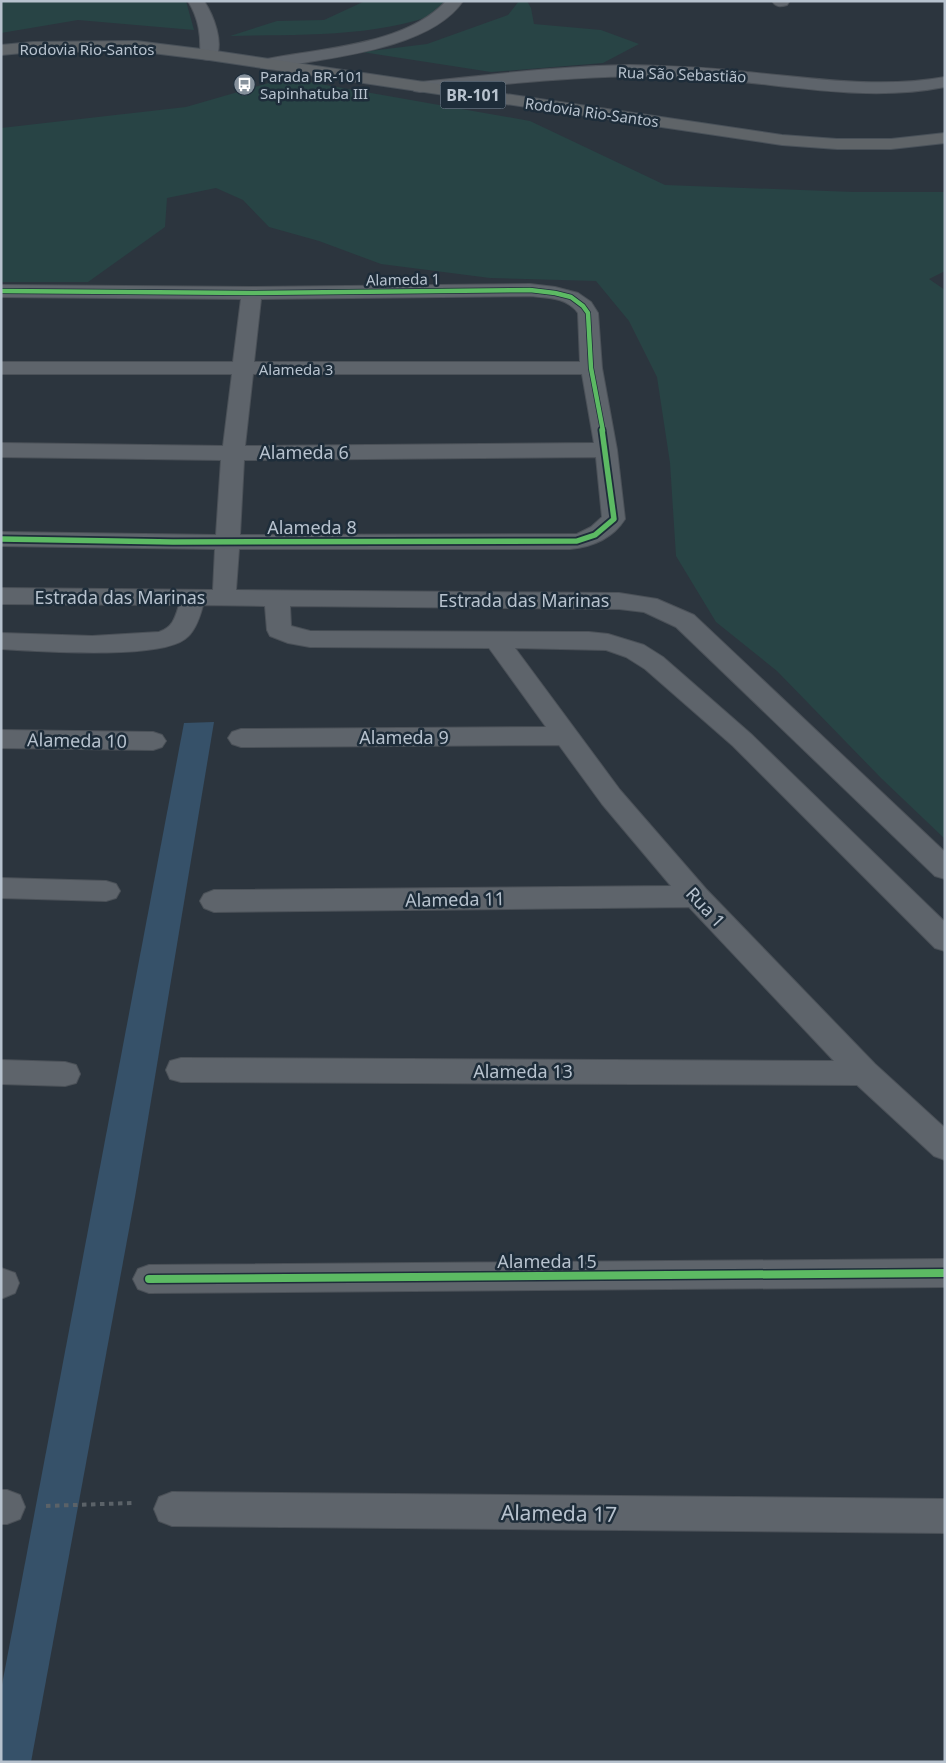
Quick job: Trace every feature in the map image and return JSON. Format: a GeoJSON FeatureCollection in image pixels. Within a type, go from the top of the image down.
{"type":"FeatureCollection","features":[{"type":"Feature","properties":{"kind":"highway","name":"Rodovia Rio-Santos"},"geometry":{"type":"LineString","coordinates":[[1,50],[33,47],[136,46],[209,54],[782,140],[836,144],[891,144],[945,138]]}},
{"type":"Feature","properties":{"kind":"street"},"geometry":{"type":"LineString","coordinates":[[196,1],[206,15],[209,28],[209,54]]}},
{"type":"Feature","properties":{"kind":"street"},"geometry":{"type":"LineString","coordinates":[[267,64],[366,44],[400,35],[433,22],[455,1]]}},
{"type":"Feature","properties":{"kind":"street","name":"Rua São Sebastião"},"geometry":{"type":"LineString","coordinates":[[420,87],[592,72],[656,70],[735,75],[874,88],[945,82]]}},
{"type":"Feature","properties":{"kind":"street","name":"Alameda 1"},"geometry":{"type":"LineString","coordinates":[[1,291],[252,293],[530,290],[556,292],[577,299],[584,305],[588,313],[591,368],[606,450],[614,519]]}},
{"type":"Feature","properties":{"kind":"street"},"geometry":{"type":"LineString","coordinates":[[224,598],[233,453],[252,293]]}},
{"type":"Feature","properties":{"kind":"street","name":"Alameda 3"},"geometry":{"type":"LineString","coordinates":[[1,368],[243,370],[591,368]]}},
{"type":"Feature","properties":{"kind":"street","name":"Alameda 6"},"geometry":{"type":"LineString","coordinates":[[1,450],[233,453],[606,450]]}},
{"type":"Feature","properties":{"kind":"street","name":"Alameda 8"},"geometry":{"type":"LineString","coordinates":[[1,539],[580,542],[600,533],[614,519]]}},
{"type":"Feature","properties":{"kind":"street","name":"Estrada das Marinas"},"geometry":{"type":"LineString","coordinates":[[1,596],[619,601],[649,605],[685,621],[945,869]]}},
{"type":"Feature","properties":{"kind":"street"},"geometry":{"type":"LineString","coordinates":[[1,641],[130,644],[161,641],[175,635],[184,627],[193,598]]}},
{"type":"Feature","properties":{"kind":"street"},"geometry":{"type":"LineString","coordinates":[[277,598],[279,630],[288,635],[310,639],[589,640],[608,642],[635,651],[654,663],[742,740],[945,940]]}},
{"type":"Feature","properties":{"kind":"street","name":"Rua 1"},"geometry":{"type":"LineString","coordinates":[[497,641],[611,797],[696,896],[864,1073],[945,1147]]}},
{"type":"Feature","properties":{"kind":"street","name":"Alameda 9"},"geometry":{"type":"LineString","coordinates":[[241,738],[567,736]]}},
{"type":"Feature","properties":{"kind":"street","name":"Alameda 10"},"geometry":{"type":"LineString","coordinates":[[1,740],[153,741]]}},
{"type":"Feature","properties":{"kind":"street"},"geometry":{"type":"LineString","coordinates":[[1,888],[106,891]]}},
{"type":"Feature","properties":{"kind":"street","name":"Alameda 11"},"geometry":{"type":"LineString","coordinates":[[214,901],[696,896]]}},
{"type":"Feature","properties":{"kind":"street","name":"Alameda 13"},"geometry":{"type":"LineString","coordinates":[[181,1070],[864,1073]]}},
{"type":"Feature","properties":{"kind":"street"},"geometry":{"type":"LineString","coordinates":[[1,1072],[65,1074]]}},
{"type":"Feature","properties":{"kind":"street","name":"Alameda 15"},"geometry":{"type":"LineString","coordinates":[[149,1279],[945,1273]]}},
{"type":"Feature","properties":{"kind":"street","name":"Alameda 17"},"geometry":{"type":"LineString","coordinates":[[172,1510],[945,1516]]}},
{"type":"Feature","properties":{"kind":"path"},"geometry":{"type":"LineString","coordinates":[[15,1506],[139,1503]]}},
{"type":"Feature","properties":{"kind":"green space"},"geometry":{"type":"Polygon","coordinates":[[[1,1],[186,1],[194,30],[78,20],[1,33],[1,1]]]}},
{"type":"Feature","properties":{"kind":"green space"},"geometry":{"type":"Polygon","coordinates":[[[365,1],[463,1],[438,13],[410,22],[381,28],[319,34],[230,36],[277,21],[324,20],[365,1]]]}},
{"type":"Feature","properties":{"kind":"green space"},"geometry":{"type":"Polygon","coordinates":[[[519,1],[527,1],[531,8],[534,24],[601,30],[639,44],[603,63],[491,72],[362,52],[427,44],[508,15],[519,1]]]}},
{"type":"Feature","properties":{"kind":"green space"},"geometry":{"type":"Polygon","coordinates":[[[286,78],[530,121],[665,185],[854,192],[945,192],[945,271],[929,279],[945,290],[945,839],[881,778],[777,671],[716,622],[676,556],[670,463],[657,377],[629,321],[596,281],[490,278],[381,264],[319,241],[269,227],[243,200],[216,188],[167,198],[165,227],[88,282],[1,282],[1,128],[186,107],[286,78]]]}},
{"type":"Feature","properties":{"kind":"water"},"geometry":{"type":"Polygon","coordinates":[[[214,722],[135,1197],[31,1762],[1,1762],[1,1690],[184,723],[214,722]]]}},
{"type":"Feature","properties":{"kind":"cycle path"},"geometry":{"type":"LineString","coordinates":[[1,291],[252,293],[530,290],[563,294],[578,301],[588,313],[591,368],[606,450],[614,519],[595,535],[583,540],[570,542],[173,542],[1,539]]}},
{"type":"Feature","properties":{"kind":"cycle path"},"geometry":{"type":"LineString","coordinates":[[149,1279],[945,1273]]}},
{"type":"Feature","properties":{"kind":"place","name":"Parada BR-101 Sapinhatuba III"},"geometry":{"type":"Point","coordinates":[244,85]}}]}
